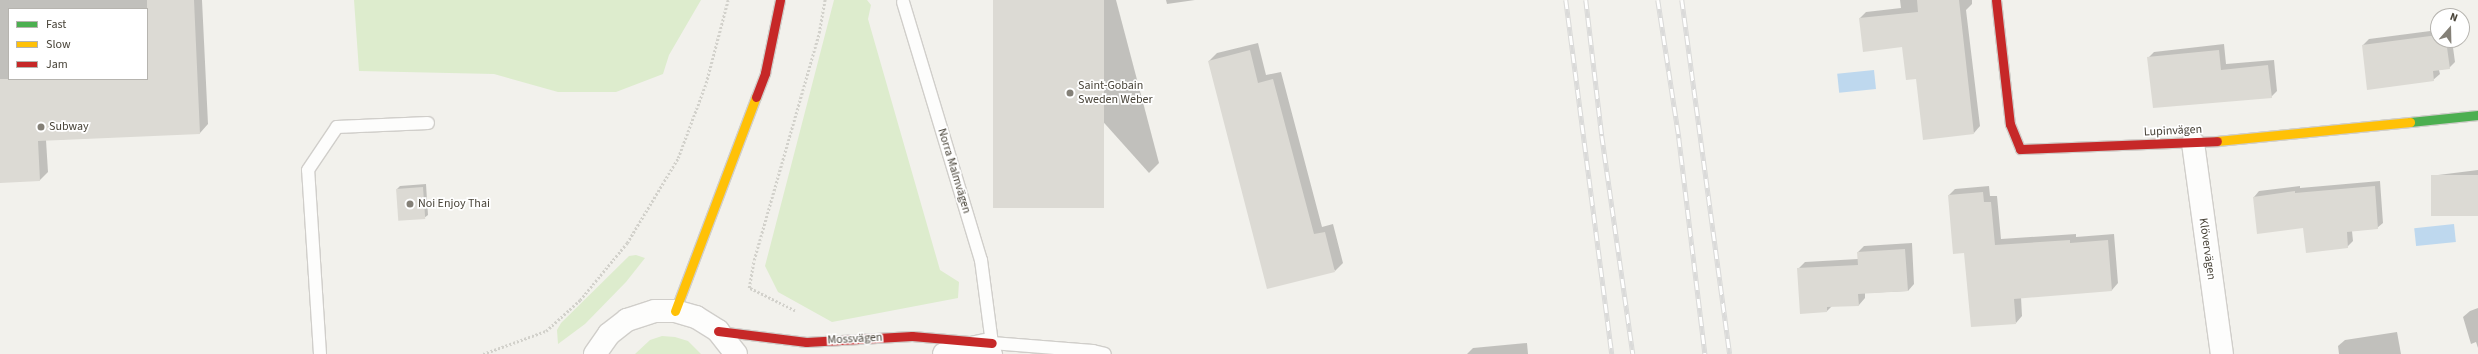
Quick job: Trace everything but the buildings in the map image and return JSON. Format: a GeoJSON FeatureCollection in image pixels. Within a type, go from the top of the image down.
{"type":"FeatureCollection","features":[{"type":"Feature","properties":{"kind":"street"},"geometry":{"type":"LineString","coordinates":[[675,311],[765,73],[780,0]]}},
{"type":"Feature","properties":{"kind":"street","name":"Lupinvägen"},"geometry":{"type":"LineString","coordinates":[[1996,0],[2010,124],[2020,148],[2193,143],[2478,115]]}},
{"type":"Feature","properties":{"kind":"street","name":"Klövervägen"},"geometry":{"type":"LineString","coordinates":[[2193,143],[2222,354]]}},
{"type":"Feature","properties":{"kind":"street","name":"Mossvägen"},"geometry":{"type":"LineString","coordinates":[[595,354],[609,334],[627,320],[655,311],[675,311],[696,317],[718,331],[736,354]]}},
{"type":"Feature","properties":{"kind":"street","name":"Mossvägen"},"geometry":{"type":"LineString","coordinates":[[718,331],[806,342],[912,336],[994,349]]}},
{"type":"Feature","properties":{"kind":"street","name":"Mossvägen"},"geometry":{"type":"LineString","coordinates":[[944,354],[994,349]]}},
{"type":"Feature","properties":{"kind":"lane","name":"Norra Malmvägen"},"geometry":{"type":"LineString","coordinates":[[903,2],[981,260],[994,349]]}},
{"type":"Feature","properties":{"kind":"lane"},"geometry":{"type":"LineString","coordinates":[[320,354],[308,170],[337,127],[428,123]]}},
{"type":"Feature","properties":{"kind":"lane","name":"Mossvägen"},"geometry":{"type":"LineString","coordinates":[[994,349],[1093,351],[1105,354]]}},
{"type":"Feature","properties":{"kind":"path"},"geometry":{"type":"LineString","coordinates":[[483,354],[546,331],[580,300],[627,243],[681,151],[706,83],[728,0]]}},
{"type":"Feature","properties":{"kind":"path"},"geometry":{"type":"LineString","coordinates":[[799,313],[749,288],[754,260],[818,33],[825,0]]}},
{"type":"Feature","properties":{"kind":"green space"},"geometry":{"type":"Polygon","coordinates":[[[354,0],[701,0],[669,55],[663,74],[616,92],[558,92],[494,74],[359,71],[354,0]]]}},
{"type":"Feature","properties":{"kind":"green space"},"geometry":{"type":"Polygon","coordinates":[[[834,0],[867,0],[871,5],[868,19],[940,270],[959,282],[958,298],[832,322],[778,292],[765,266],[834,0]]]}},
{"type":"Feature","properties":{"kind":"green space"},"geometry":{"type":"Polygon","coordinates":[[[636,255],[645,258],[626,282],[585,324],[558,344],[557,330],[561,323],[629,256],[636,255]]]}},
{"type":"Feature","properties":{"kind":"green space"},"geometry":{"type":"Polygon","coordinates":[[[662,336],[675,337],[688,341],[701,354],[635,354],[650,340],[662,336]]]}},
{"type":"Feature","properties":{"kind":"water"},"geometry":{"type":"Polygon","coordinates":[[[1874,70],[1876,89],[1839,93],[1837,74],[1874,70]]]}},
{"type":"Feature","properties":{"kind":"water"},"geometry":{"type":"Polygon","coordinates":[[[2454,224],[2456,242],[2416,246],[2414,228],[2454,224]]]}},
{"type":"Feature","properties":{"kind":"railway"},"geometry":{"type":"LineString","coordinates":[[1566,0],[1612,354]]}},
{"type":"Feature","properties":{"kind":"railway"},"geometry":{"type":"LineString","coordinates":[[1586,0],[1602,136],[1633,354]]}},
{"type":"Feature","properties":{"kind":"railway"},"geometry":{"type":"LineString","coordinates":[[1658,0],[1679,138],[1705,354]]}},
{"type":"Feature","properties":{"kind":"railway"},"geometry":{"type":"LineString","coordinates":[[1682,0],[1730,354]]}},
{"type":"Feature","properties":{"kind":"traffic: fast"},"geometry":{"type":"LineString","coordinates":[[2410,122],[2478,115]]}},
{"type":"Feature","properties":{"kind":"traffic: slow"},"geometry":{"type":"LineString","coordinates":[[675,311],[756,97]]}},
{"type":"Feature","properties":{"kind":"traffic: slow"},"geometry":{"type":"LineString","coordinates":[[2217,141],[2410,122]]}},
{"type":"Feature","properties":{"kind":"traffic: jam"},"geometry":{"type":"LineString","coordinates":[[756,97],[765,73],[780,0]]}},
{"type":"Feature","properties":{"kind":"traffic: jam"},"geometry":{"type":"LineString","coordinates":[[1996,0],[2010,124],[2020,149],[2217,141]]}},
{"type":"Feature","properties":{"kind":"traffic: jam"},"geometry":{"type":"LineString","coordinates":[[718,331],[806,342],[912,336],[992,343]]}},
{"type":"Feature","properties":{"kind":"place","name":"Saint-Gobain Sweden Weber"},"geometry":{"type":"Point","coordinates":[1070,93]}},
{"type":"Feature","properties":{"kind":"place","name":"Subway"},"geometry":{"type":"Point","coordinates":[41,127]}},
{"type":"Feature","properties":{"kind":"place","name":"Noi Enjoy Thai"},"geometry":{"type":"Point","coordinates":[410,204]}}]}
